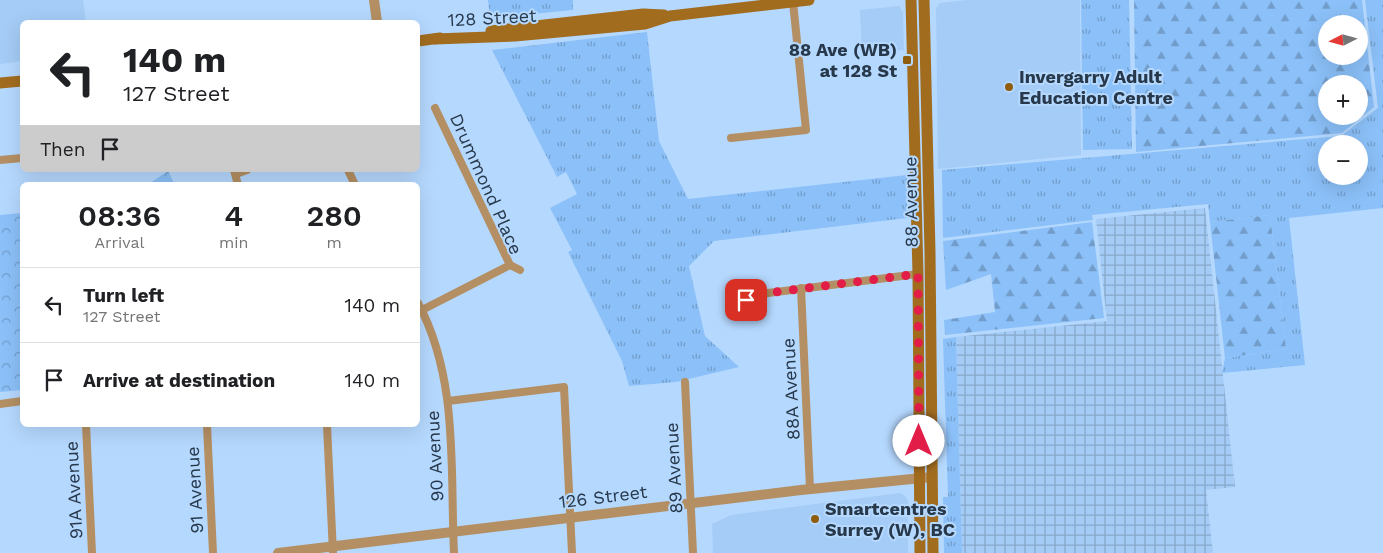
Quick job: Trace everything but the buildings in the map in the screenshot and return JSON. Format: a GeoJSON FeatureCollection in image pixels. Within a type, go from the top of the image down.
{"type":"FeatureCollection","features":[{"type":"Feature","properties":{"kind":"main road","name":"128 Street"},"geometry":{"type":"LineString","coordinates":[[420,41],[571,20],[644,14],[670,16],[809,0]]}},
{"type":"Feature","properties":{"kind":"main road","name":"88 Avenue"},"geometry":{"type":"LineString","coordinates":[[911,0],[918,274],[920,553]]}},
{"type":"Feature","properties":{"kind":"main road","name":"88 Avenue"},"geometry":{"type":"LineString","coordinates":[[924,0],[930,252],[933,553]]}},
{"type":"Feature","properties":{"kind":"main road"},"geometry":{"type":"LineString","coordinates":[[0,83],[20,81]]}},
{"type":"Feature","properties":{"kind":"street"},"geometry":{"type":"LineString","coordinates":[[374,0],[377,20]]}},
{"type":"Feature","properties":{"kind":"street"},"geometry":{"type":"LineString","coordinates":[[731,138],[806,130],[793,2]]}},
{"type":"Feature","properties":{"kind":"street","name":"Drummond Place"},"geometry":{"type":"LineString","coordinates":[[420,307],[510,265],[435,108]]}},
{"type":"Feature","properties":{"kind":"street"},"geometry":{"type":"LineString","coordinates":[[0,160],[20,158]]}},
{"type":"Feature","properties":{"kind":"street"},"geometry":{"type":"LineString","coordinates":[[510,265],[520,270]]}},
{"type":"Feature","properties":{"kind":"street"},"geometry":{"type":"LineString","coordinates":[[746,300],[768,293],[801,288],[918,274]]}},
{"type":"Feature","properties":{"kind":"street","name":"88A Avenue"},"geometry":{"type":"LineString","coordinates":[[801,288],[810,489]]}},
{"type":"Feature","properties":{"kind":"street","name":"90 Avenue"},"geometry":{"type":"LineString","coordinates":[[420,307],[433,337],[448,401],[454,553]]}},
{"type":"Feature","properties":{"kind":"street","name":"89 Avenue"},"geometry":{"type":"LineString","coordinates":[[685,382],[693,553]]}},
{"type":"Feature","properties":{"kind":"street"},"geometry":{"type":"LineString","coordinates":[[448,401],[564,387],[572,553]]}},
{"type":"Feature","properties":{"kind":"street"},"geometry":{"type":"LineString","coordinates":[[0,404],[20,402]]}},
{"type":"Feature","properties":{"kind":"street","name":"91A Avenue"},"geometry":{"type":"LineString","coordinates":[[86,427],[92,553]]}},
{"type":"Feature","properties":{"kind":"street","name":"91 Avenue"},"geometry":{"type":"LineString","coordinates":[[207,427],[213,553]]}},
{"type":"Feature","properties":{"kind":"street"},"geometry":{"type":"LineString","coordinates":[[327,427],[332,549]]}},
{"type":"Feature","properties":{"kind":"street","name":"126 Street"},"geometry":{"type":"LineString","coordinates":[[278,553],[332,549],[453,531],[810,489],[932,477]]}},
{"type":"Feature","properties":{"kind":"shaded area"},"geometry":{"type":"Polygon","coordinates":[[[0,0],[83,0],[86,20],[20,20],[20,61],[0,64],[0,0]]]}},
{"type":"Feature","properties":{"kind":"shaded area","name":"Invergarry Adult Education Centre"},"geometry":{"type":"Polygon","coordinates":[[[967,0],[1080,0],[1081,155],[938,169],[936,8],[940,3],[967,0]]]}},
{"type":"Feature","properties":{"kind":"shaded area"},"geometry":{"type":"Polygon","coordinates":[[[899,6],[903,12],[904,50],[862,54],[860,10],[899,6]]]}},
{"type":"Feature","properties":{"kind":"shaded area"},"geometry":{"type":"Polygon","coordinates":[[[1205,208],[1235,487],[1206,490],[1213,553],[962,553],[956,337],[1107,321],[1096,219],[1205,208]]]}},
{"type":"Feature","properties":{"kind":"shaded area","name":"Smartcentres Surrey (W), BC"},"geometry":{"type":"Polygon","coordinates":[[[900,493],[908,501],[908,553],[713,553],[712,524],[731,515],[900,493]]]}},
{"type":"Feature","properties":{"kind":"green space"},"geometry":{"type":"Polygon","coordinates":[[[488,0],[573,0],[573,10],[490,18],[488,0]]]}},
{"type":"Feature","properties":{"kind":"green space"},"geometry":{"type":"Polygon","coordinates":[[[1081,0],[1129,0],[1132,149],[1083,150],[1081,0]]]}},
{"type":"Feature","properties":{"kind":"green space"},"geometry":{"type":"Polygon","coordinates":[[[1134,0],[1362,0],[1364,15],[1318,15],[1318,65],[1368,65],[1368,54],[1374,107],[1368,112],[1368,75],[1318,75],[1318,125],[1352,125],[1342,133],[1136,152],[1134,0]]]}},
{"type":"Feature","properties":{"kind":"green space"},"geometry":{"type":"Polygon","coordinates":[[[1365,0],[1383,0],[1383,208],[1289,218],[1305,365],[1222,373],[1225,358],[1286,349],[1270,215],[1210,222],[1208,204],[1092,215],[1093,220],[943,238],[942,170],[1318,138],[1318,185],[1368,185],[1368,135],[1342,135],[1356,125],[1368,125],[1368,116],[1378,108],[1365,0]]]}},
{"type":"Feature","properties":{"kind":"green space"},"geometry":{"type":"Polygon","coordinates":[[[647,32],[659,141],[688,199],[907,175],[907,218],[714,241],[689,266],[705,336],[739,367],[676,382],[629,386],[622,361],[568,252],[572,250],[550,208],[577,194],[566,172],[557,177],[492,50],[647,32]]]}},
{"type":"Feature","properties":{"kind":"green space"},"geometry":{"type":"Polygon","coordinates":[[[168,172],[174,182],[152,182],[168,172]]]}},
{"type":"Feature","properties":{"kind":"green space"},"geometry":{"type":"Polygon","coordinates":[[[20,213],[20,390],[0,392],[0,215],[20,213]]]}},
{"type":"Feature","properties":{"kind":"green space"},"geometry":{"type":"Polygon","coordinates":[[[1270,215],[1286,349],[1225,358],[1210,222],[1270,215]]]}},
{"type":"Feature","properties":{"kind":"green space"},"geometry":{"type":"Polygon","coordinates":[[[1092,222],[1104,318],[945,335],[944,320],[995,312],[991,274],[946,290],[943,241],[1092,222]]]}},
{"type":"Feature","properties":{"kind":"green space"},"geometry":{"type":"Polygon","coordinates":[[[956,337],[962,553],[944,553],[943,497],[948,497],[943,339],[956,337]]]}},
{"type":"Feature","properties":{"kind":"place","name":"88 Ave (WB) at 128 St"},"geometry":{"type":"Point","coordinates":[907,60]}},
{"type":"Feature","properties":{"kind":"place","name":"Invergarry Adult Education Centre"},"geometry":{"type":"Point","coordinates":[1009,87]}},
{"type":"Feature","properties":{"kind":"place","name":"Smartcentres Surrey (W), BC"},"geometry":{"type":"Point","coordinates":[815,519]}},
{"type":"Feature","properties":{"kind":"route"},"geometry":{"type":"LineString","coordinates":[[746,300],[768,293],[918,274],[919,441]]}}]}
